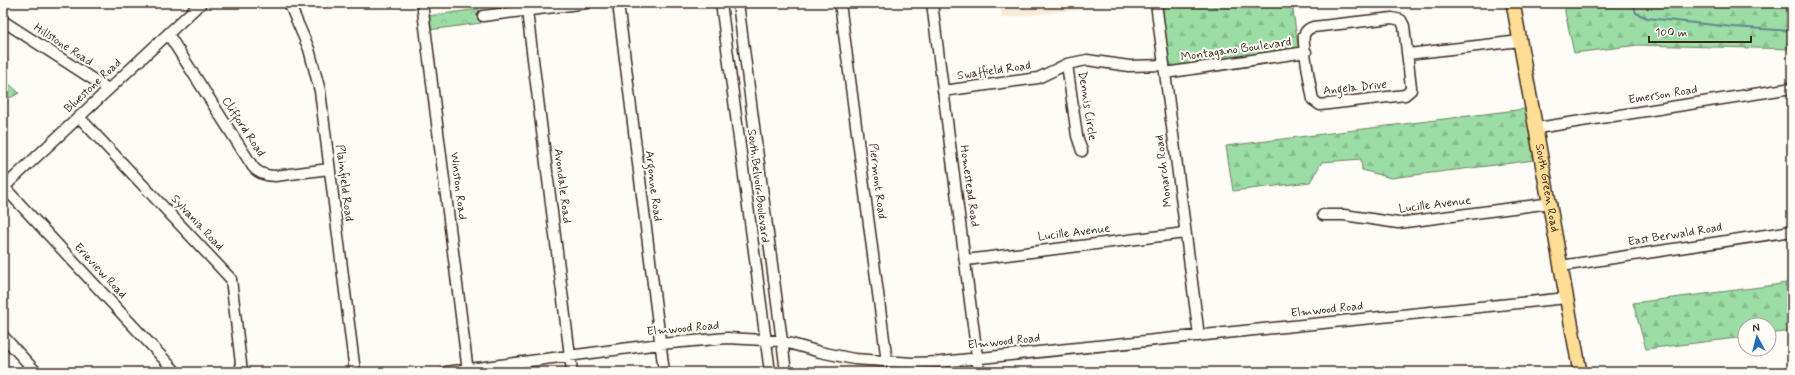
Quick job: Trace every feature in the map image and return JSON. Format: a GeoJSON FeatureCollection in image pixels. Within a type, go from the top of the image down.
{"type":"FeatureCollection","features":[{"type":"Feature","properties":{"kind":"main road","name":"South Green Road"},"geometry":{"type":"LineString","coordinates":[[1513,3],[1551,203],[1580,372]]}},
{"type":"Feature","properties":{"kind":"street","name":"Plainfield Road"},"geometry":{"type":"LineString","coordinates":[[289,3],[306,39],[314,64],[320,91],[355,372]]}},
{"type":"Feature","properties":{"kind":"street","name":"Winston Road"},"geometry":{"type":"LineString","coordinates":[[422,3],[468,370]]}},
{"type":"Feature","properties":{"kind":"street"},"geometry":{"type":"LineString","coordinates":[[483,16],[527,7],[587,3]]}},
{"type":"Feature","properties":{"kind":"street","name":"Argonne Road"},"geometry":{"type":"LineString","coordinates":[[618,3],[664,372]]}},
{"type":"Feature","properties":{"kind":"street","name":"South Belvoir Boulevard"},"geometry":{"type":"LineString","coordinates":[[721,3],[770,372]]}},
{"type":"Feature","properties":{"kind":"street","name":"South Belvoir Boulevard"},"geometry":{"type":"LineString","coordinates":[[738,3],[786,372]]}},
{"type":"Feature","properties":{"kind":"street","name":"Piermont Road"},"geometry":{"type":"LineString","coordinates":[[840,3],[887,362]]}},
{"type":"Feature","properties":{"kind":"street","name":"Homestead Road"},"geometry":{"type":"LineString","coordinates":[[932,3],[966,260],[979,372]]}},
{"type":"Feature","properties":{"kind":"street","name":"Monarch Road"},"geometry":{"type":"LineString","coordinates":[[1156,3],[1199,336]]}},
{"type":"Feature","properties":{"kind":"street","name":"Bluestone Road"},"geometry":{"type":"LineString","coordinates":[[4,187],[168,34],[195,5]]}},
{"type":"Feature","properties":{"kind":"street","name":"Avondale Road"},"geometry":{"type":"LineString","coordinates":[[527,7],[572,372]]}},
{"type":"Feature","properties":{"kind":"street","name":"Montagano Boulevard"},"geometry":{"type":"LineString","coordinates":[[1165,69],[1306,52],[1304,36],[1309,28],[1392,18],[1398,18],[1403,22],[1408,54]]}},
{"type":"Feature","properties":{"kind":"street","name":"Hillstone Road"},"geometry":{"type":"LineString","coordinates":[[3,21],[108,89]]}},
{"type":"Feature","properties":{"kind":"street","name":"Clifford Road"},"geometry":{"type":"LineString","coordinates":[[168,34],[257,172],[266,176],[275,176],[329,169]]}},
{"type":"Feature","properties":{"kind":"street"},"geometry":{"type":"LineString","coordinates":[[1408,54],[1520,41]]}},
{"type":"Feature","properties":{"kind":"street","name":"Angela Drive"},"geometry":{"type":"LineString","coordinates":[[1306,52],[1313,100],[1320,105],[1405,95],[1412,87],[1408,54]]}},
{"type":"Feature","properties":{"kind":"street","name":"Swaffield Road"},"geometry":{"type":"LineString","coordinates":[[943,91],[1029,80],[1038,78],[1067,64],[1087,60],[1165,69]]}},
{"type":"Feature","properties":{"kind":"street","name":"Dennis Circle"},"geometry":{"type":"LineString","coordinates":[[1067,64],[1077,136],[1082,151]]}},
{"type":"Feature","properties":{"kind":"street","name":"Emerson Road"},"geometry":{"type":"LineString","coordinates":[[1537,128],[1792,88]]}},
{"type":"Feature","properties":{"kind":"street","name":"Sylvania Road"},"geometry":{"type":"LineString","coordinates":[[79,117],[231,279],[242,372]]}},
{"type":"Feature","properties":{"kind":"street","name":"Erieview Road"},"geometry":{"type":"LineString","coordinates":[[4,187],[176,372]]}},
{"type":"Feature","properties":{"kind":"street","name":"Lucille Avenue"},"geometry":{"type":"LineString","coordinates":[[1323,215],[1344,215],[1398,223],[1551,203]]}},
{"type":"Feature","properties":{"kind":"street","name":"East Berwald Road"},"geometry":{"type":"LineString","coordinates":[[1561,266],[1792,231]]}},
{"type":"Feature","properties":{"kind":"street","name":"Lucille Avenue"},"geometry":{"type":"LineString","coordinates":[[966,260],[1185,233]]}},
{"type":"Feature","properties":{"kind":"street","name":"Elmwood Road"},"geometry":{"type":"LineString","coordinates":[[446,372],[570,357],[660,344],[727,338],[781,341],[820,352],[854,359],[887,362],[941,362],[1567,298]]}},
{"type":"Feature","properties":{"kind":"street"},"geometry":{"type":"LineString","coordinates":[[3,336],[36,372]]}},
{"type":"Feature","properties":{"kind":"shaded area"},"geometry":{"type":"Polygon","coordinates":[[[1000,3],[1144,3],[1002,18],[1000,3]]]}},
{"type":"Feature","properties":{"kind":"green space"},"geometry":{"type":"Polygon","coordinates":[[[1156,3],[1292,3],[1299,53],[1165,73],[1156,3]]]}},
{"type":"Feature","properties":{"kind":"green space"},"geometry":{"type":"Polygon","coordinates":[[[1563,3],[1792,3],[1792,49],[1638,45],[1574,53],[1563,3]]]}},
{"type":"Feature","properties":{"kind":"green space"},"geometry":{"type":"Polygon","coordinates":[[[479,9],[481,23],[429,30],[427,16],[479,9]]]}},
{"type":"Feature","properties":{"kind":"green space"},"geometry":{"type":"Polygon","coordinates":[[[3,78],[19,93],[12,97],[5,98],[3,106],[3,78]]]}},
{"type":"Feature","properties":{"kind":"green space"},"geometry":{"type":"Polygon","coordinates":[[[1533,108],[1543,159],[1391,178],[1362,170],[1361,159],[1322,162],[1310,182],[1233,191],[1226,146],[1533,108]]]}},
{"type":"Feature","properties":{"kind":"green space"},"geometry":{"type":"Polygon","coordinates":[[[1792,282],[1792,331],[1777,333],[1777,317],[1737,317],[1737,338],[1646,349],[1633,303],[1792,282]]]}},
{"type":"Feature","properties":{"kind":"waterway"},"geometry":{"type":"LineString","coordinates":[[1633,3],[1636,13],[1647,18],[1733,27],[1792,31]]}}]}
